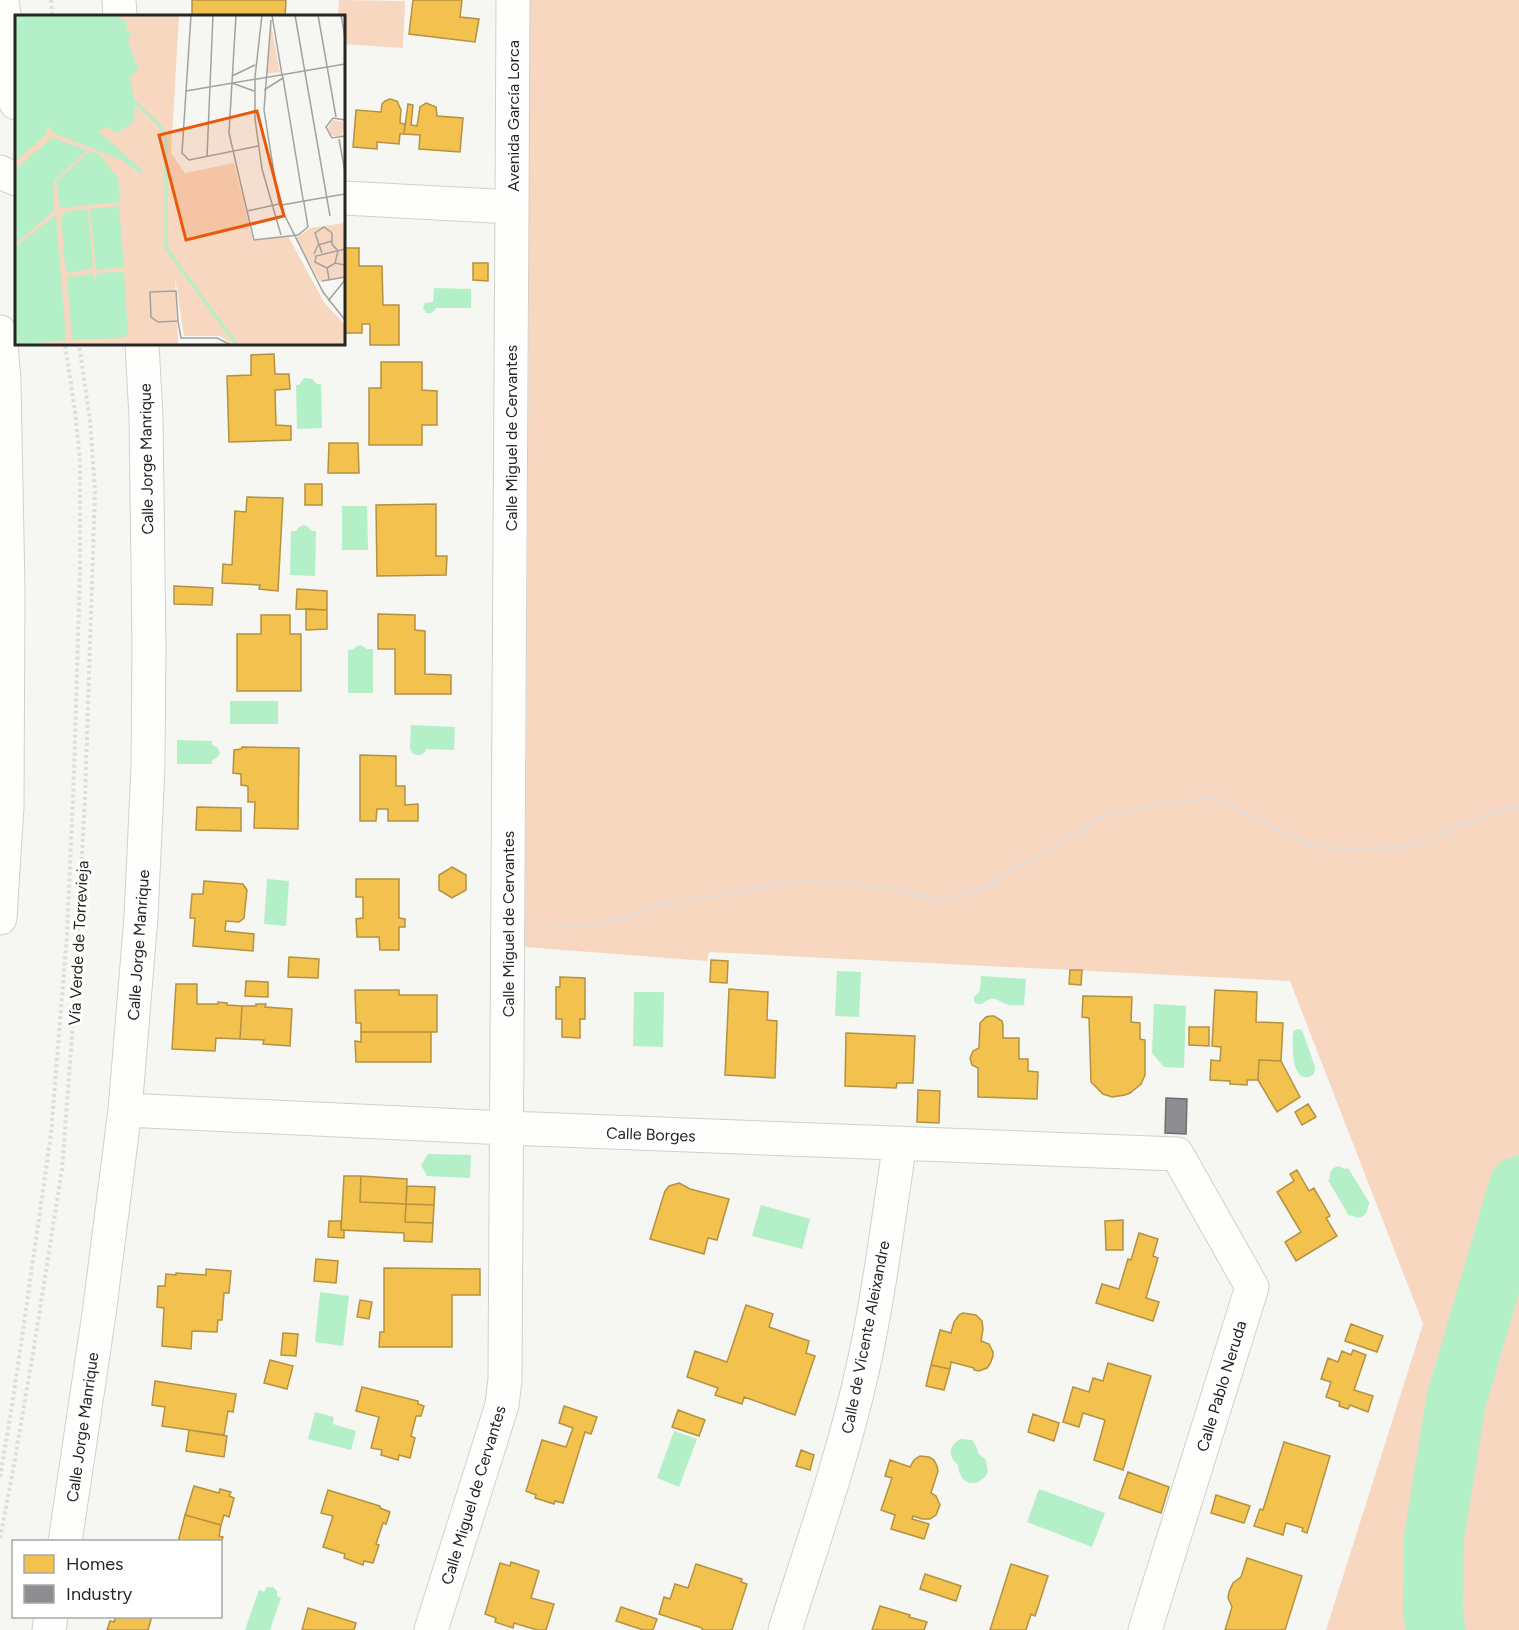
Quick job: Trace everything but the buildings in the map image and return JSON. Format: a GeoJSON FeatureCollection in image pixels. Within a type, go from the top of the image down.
{"type":"FeatureCollection","features":[{"type":"Feature","properties":{"kind":"street"},"geometry":{"type":"LineString","coordinates":[[2,0],[15,96]]}},
{"type":"Feature","properties":{"kind":"street"},"geometry":{"type":"LineString","coordinates":[[119,0],[120,15]]}},
{"type":"Feature","properties":{"kind":"street","name":"Avenida García Lorca"},"geometry":{"type":"LineString","coordinates":[[345,198],[512,207],[513,0]]}},
{"type":"Feature","properties":{"kind":"street"},"geometry":{"type":"LineString","coordinates":[[0,172],[15,179]]}},
{"type":"Feature","properties":{"kind":"street"},"geometry":{"type":"LineString","coordinates":[[0,192],[15,188]]}},
{"type":"Feature","properties":{"kind":"street","name":"Calle Miguel de Cervantes"},"geometry":{"type":"LineString","coordinates":[[431,1630],[502,1405],[505,1379],[512,207]]}},
{"type":"Feature","properties":{"kind":"street"},"geometry":{"type":"LineString","coordinates":[[0,332],[4,381],[8,602],[7,807],[0,918]]}},
{"type":"Feature","properties":{"kind":"street","name":"Calle Jorge Manrique"},"geometry":{"type":"LineString","coordinates":[[65,1540],[99,1314],[125,1110],[141,917],[148,767],[149,647],[147,470],[142,345]]}},
{"type":"Feature","properties":{"kind":"street","name":"Calle Borges"},"geometry":{"type":"LineString","coordinates":[[125,1110],[506,1128],[1177,1154]]}},
{"type":"Feature","properties":{"kind":"street","name":"Calle de Vicente Aleixandre"},"geometry":{"type":"LineString","coordinates":[[785,1630],[845,1441],[862,1370],[900,1143]]}},
{"type":"Feature","properties":{"kind":"street","name":"Calle Pablo Neruda"},"geometry":{"type":"LineString","coordinates":[[1145,1630],[1252,1287],[1177,1154]]}},
{"type":"Feature","properties":{"kind":"path"},"geometry":{"type":"LineString","coordinates":[[51,0],[52,15]]}},
{"type":"Feature","properties":{"kind":"path"},"geometry":{"type":"LineString","coordinates":[[0,1477],[51,1134],[67,934],[79,620],[80,461],[75,411],[64,345]]}},
{"type":"Feature","properties":{"kind":"path","name":"Vía Verde de Torrevieja"},"geometry":{"type":"LineString","coordinates":[[0,1538],[33,1353],[62,1169],[72,1036],[86,799],[95,491],[90,420],[79,345]]}},
{"type":"Feature","properties":{"kind":"path"},"geometry":{"type":"LineString","coordinates":[[508,927],[607,924],[662,904],[724,895],[792,881],[862,884],[943,900],[984,887],[1110,813],[1214,797],[1312,846],[1358,850],[1410,846],[1491,814],[1519,807]]}},
{"type":"Feature","properties":{"kind":"shaded area"},"geometry":{"type":"Polygon","coordinates":[[[339,0],[405,1],[403,48],[345,44],[345,15],[338,15],[339,0]]]}},
{"type":"Feature","properties":{"kind":"shaded area"},"geometry":{"type":"Polygon","coordinates":[[[529,0],[1519,0],[1519,1630],[1326,1630],[1423,1324],[1290,981],[709,952],[707,961],[525,947],[529,0]]]}},
{"type":"Feature","properties":{"kind":"shaded area"},"geometry":{"type":"Polygon","coordinates":[[[434,288],[471,289],[471,308],[436,308],[426,313],[423,307],[425,303],[433,302],[434,288]]]}},
{"type":"Feature","properties":{"kind":"shaded area"},"geometry":{"type":"Polygon","coordinates":[[[304,378],[321,384],[322,428],[297,429],[296,385],[299,385],[304,378]]]}},
{"type":"Feature","properties":{"kind":"shaded area"},"geometry":{"type":"Polygon","coordinates":[[[342,506],[367,506],[368,550],[342,550],[342,506]]]}},
{"type":"Feature","properties":{"kind":"shaded area"},"geometry":{"type":"Polygon","coordinates":[[[304,525],[316,531],[315,576],[290,575],[291,531],[296,531],[304,525]]]}},
{"type":"Feature","properties":{"kind":"shaded area"},"geometry":{"type":"Polygon","coordinates":[[[361,645],[367,649],[373,649],[373,693],[348,693],[348,650],[361,645]]]}},
{"type":"Feature","properties":{"kind":"shaded area"},"geometry":{"type":"Polygon","coordinates":[[[230,701],[278,701],[278,724],[230,724],[230,701]]]}},
{"type":"Feature","properties":{"kind":"shaded area"},"geometry":{"type":"Polygon","coordinates":[[[411,725],[455,727],[454,750],[426,749],[420,755],[412,753],[410,748],[411,725]]]}},
{"type":"Feature","properties":{"kind":"shaded area"},"geometry":{"type":"Polygon","coordinates":[[[177,740],[212,741],[212,745],[218,748],[220,754],[212,760],[212,764],[177,764],[177,740]]]}},
{"type":"Feature","properties":{"kind":"shaded area"},"geometry":{"type":"Polygon","coordinates":[[[267,879],[289,881],[286,926],[264,924],[267,879]]]}},
{"type":"Feature","properties":{"kind":"shaded area"},"geometry":{"type":"Polygon","coordinates":[[[837,971],[861,972],[859,1017],[835,1016],[837,971]]]}},
{"type":"Feature","properties":{"kind":"shaded area"},"geometry":{"type":"Polygon","coordinates":[[[981,976],[1026,979],[1024,1005],[1009,1005],[996,999],[976,1004],[974,997],[980,991],[981,976]]]}},
{"type":"Feature","properties":{"kind":"shaded area"},"geometry":{"type":"Polygon","coordinates":[[[634,992],[664,992],[663,1047],[633,1046],[634,992]]]}},
{"type":"Feature","properties":{"kind":"shaded area"},"geometry":{"type":"Polygon","coordinates":[[[1154,1004],[1186,1006],[1184,1068],[1164,1067],[1152,1053],[1154,1004]]]}},
{"type":"Feature","properties":{"kind":"shaded area"},"geometry":{"type":"Polygon","coordinates":[[[1297,1029],[1302,1030],[1315,1067],[1314,1074],[1307,1077],[1301,1076],[1295,1064],[1293,1034],[1297,1029]]]}},
{"type":"Feature","properties":{"kind":"shaded area"},"geometry":{"type":"Polygon","coordinates":[[[428,1154],[471,1155],[470,1178],[427,1176],[421,1165],[428,1154]]]}},
{"type":"Feature","properties":{"kind":"shaded area"},"geometry":{"type":"Polygon","coordinates":[[[1338,1166],[1348,1168],[1370,1204],[1363,1216],[1349,1216],[1328,1180],[1331,1171],[1338,1166]]]}},
{"type":"Feature","properties":{"kind":"shaded area"},"geometry":{"type":"Polygon","coordinates":[[[761,1205],[810,1219],[802,1249],[752,1236],[761,1205]]]}},
{"type":"Feature","properties":{"kind":"shaded area"},"geometry":{"type":"Polygon","coordinates":[[[320,1292],[349,1296],[343,1346],[315,1342],[320,1292]]]}},
{"type":"Feature","properties":{"kind":"shaded area"},"geometry":{"type":"Polygon","coordinates":[[[315,1412],[334,1417],[333,1424],[356,1431],[351,1450],[308,1439],[315,1412]]]}},
{"type":"Feature","properties":{"kind":"shaded area"},"geometry":{"type":"Polygon","coordinates":[[[674,1431],[697,1439],[679,1487],[657,1478],[674,1431]]]}},
{"type":"Feature","properties":{"kind":"shaded area"},"geometry":{"type":"Polygon","coordinates":[[[961,1439],[972,1440],[978,1453],[986,1460],[988,1472],[984,1478],[974,1483],[965,1481],[952,1458],[952,1447],[961,1439]]]}},
{"type":"Feature","properties":{"kind":"shaded area"},"geometry":{"type":"Polygon","coordinates":[[[1039,1489],[1105,1513],[1092,1547],[1027,1522],[1039,1489]]]}},
{"type":"Feature","properties":{"kind":"shaded area"},"geometry":{"type":"Polygon","coordinates":[[[267,1587],[273,1587],[277,1591],[277,1596],[281,1598],[270,1630],[245,1630],[259,1590],[264,1592],[267,1587]]]}},
{"type":"Feature","properties":{"kind":"waterway"},"geometry":{"type":"LineString","coordinates":[[1436,1630],[1433,1614],[1434,1538],[1456,1401],[1519,1186]]}}]}
